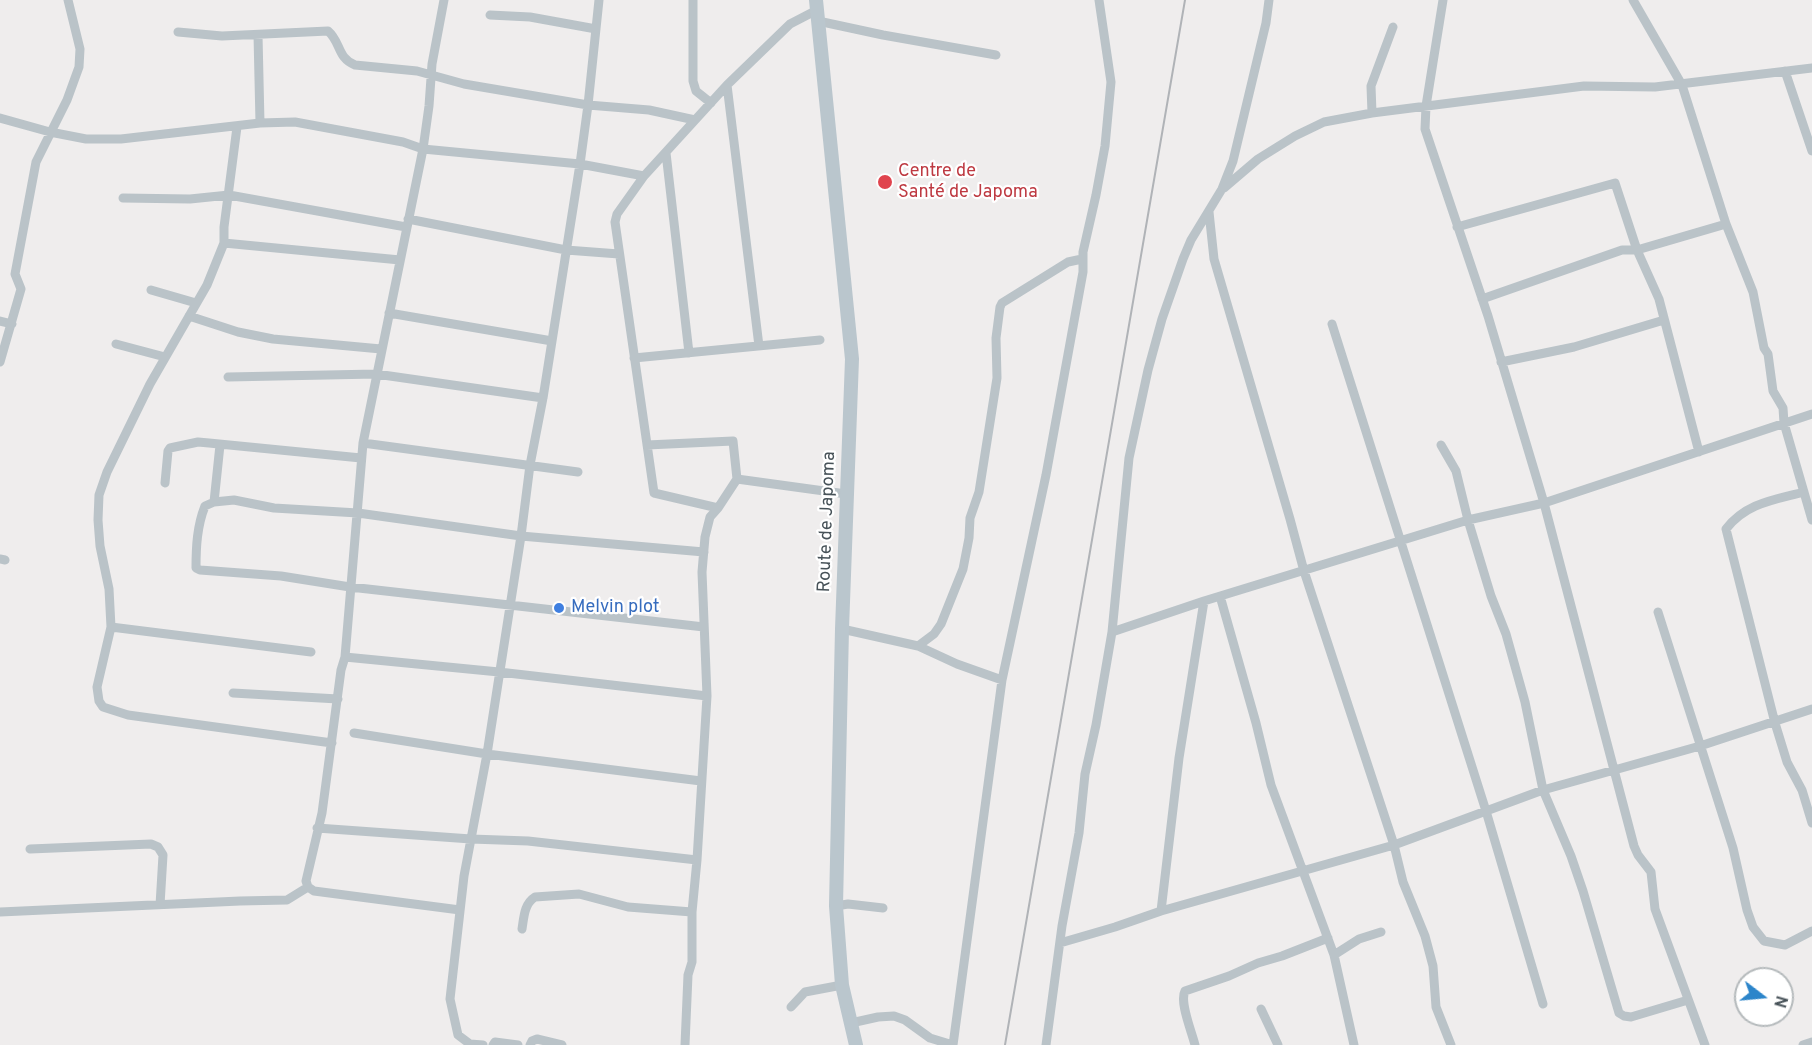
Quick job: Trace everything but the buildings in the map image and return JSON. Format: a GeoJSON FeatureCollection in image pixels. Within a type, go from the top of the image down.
{"type":"FeatureCollection","features":[{"type":"Feature","properties":{"kind":"street"},"geometry":{"type":"LineString","coordinates":[[0,362],[21,287],[15,274],[34,169],[67,100],[79,67],[80,49],[68,0]]}},
{"type":"Feature","properties":{"kind":"street"},"geometry":{"type":"LineString","coordinates":[[444,0],[431,75],[423,149],[363,444],[345,657],[341,670],[322,813],[306,881],[308,887],[314,891],[460,910]]}},
{"type":"Feature","properties":{"kind":"street"},"geometry":{"type":"LineString","coordinates":[[483,1045],[470,1044],[458,1035],[450,999],[471,839],[487,754],[530,465],[543,398],[580,164],[599,0]]}},
{"type":"Feature","properties":{"kind":"street"},"geometry":{"type":"LineString","coordinates":[[693,0],[693,81],[696,91],[711,103]]}},
{"type":"Feature","properties":{"kind":"street"},"geometry":{"type":"LineString","coordinates":[[851,1023],[894,1016],[905,1020],[930,1038],[953,1045],[1002,680],[1059,410],[1083,272],[1082,259],[1105,146],[1111,82],[1099,0]]}},
{"type":"Feature","properties":{"kind":"street"},"geometry":{"type":"LineString","coordinates":[[1046,1045],[1059,943],[1079,833],[1084,774],[1096,725],[1112,632],[1129,459],[1148,370],[1162,319],[1191,240],[1222,189],[1238,142],[1266,23],[1269,0]]}},
{"type":"Feature","properties":{"kind":"street"},"geometry":{"type":"LineString","coordinates":[[1443,0],[1426,106],[1425,129],[1482,299],[1544,503],[1634,846],[1651,872],[1655,909],[1705,1045]]}},
{"type":"Feature","properties":{"kind":"street"},"geometry":{"type":"LineString","coordinates":[[1633,0],[1682,85],[1726,224],[1753,292],[1764,348],[1768,354],[1773,392],[1783,408],[1784,423],[1812,520]]}},
{"type":"Feature","properties":{"kind":"street"},"geometry":{"type":"LineString","coordinates":[[718,508],[654,494],[619,254],[615,222],[617,214],[644,176],[727,85],[790,24],[817,10],[883,35],[996,55]]}},
{"type":"Feature","properties":{"kind":"street","name":"Route de Japoma"},"geometry":{"type":"LineString","coordinates":[[817,10],[852,359],[842,629],[836,906],[842,985],[856,1045]]}},
{"type":"Feature","properties":{"kind":"street"},"geometry":{"type":"LineString","coordinates":[[490,15],[530,17],[596,29]]}},
{"type":"Feature","properties":{"kind":"street"},"geometry":{"type":"LineString","coordinates":[[1372,112],[1371,86],[1393,27]]}},
{"type":"Feature","properties":{"kind":"street"},"geometry":{"type":"LineString","coordinates":[[178,32],[222,36],[328,31],[335,36],[338,48],[346,62],[355,65],[417,71],[464,84],[588,105],[649,110],[695,120]]}},
{"type":"Feature","properties":{"kind":"street"},"geometry":{"type":"LineString","coordinates":[[258,35],[260,123]]}},
{"type":"Feature","properties":{"kind":"street"},"geometry":{"type":"LineString","coordinates":[[1222,189],[1258,159],[1313,126],[1372,112],[1584,86],[1682,85],[1812,68]]}},
{"type":"Feature","properties":{"kind":"street"},"geometry":{"type":"LineString","coordinates":[[1785,71],[1812,151]]}},
{"type":"Feature","properties":{"kind":"street"},"geometry":{"type":"LineString","coordinates":[[727,85],[759,346]]}},
{"type":"Feature","properties":{"kind":"street"},"geometry":{"type":"LineString","coordinates":[[0,118],[50,132],[86,138],[121,139],[260,123],[295,122],[403,142],[423,149],[580,164],[644,176]]}},
{"type":"Feature","properties":{"kind":"street"},"geometry":{"type":"LineString","coordinates":[[237,127],[224,243],[207,285],[165,357],[107,472],[99,495],[100,546],[109,589],[111,627],[97,687],[99,701],[103,707],[128,715],[332,743]]}},
{"type":"Feature","properties":{"kind":"street"},"geometry":{"type":"LineString","coordinates":[[666,153],[689,352]]}},
{"type":"Feature","properties":{"kind":"street"},"geometry":{"type":"LineString","coordinates":[[1457,227],[1613,182],[1617,187],[1637,250],[1659,299],[1699,452]]}},
{"type":"Feature","properties":{"kind":"street"},"geometry":{"type":"LineString","coordinates":[[123,198],[190,199],[229,195],[566,250],[619,254]]}},
{"type":"Feature","properties":{"kind":"street"},"geometry":{"type":"LineString","coordinates":[[1209,212],[1214,259],[1304,571],[1394,845],[1402,882],[1425,936],[1433,966],[1436,1007],[1451,1045]]}},
{"type":"Feature","properties":{"kind":"street"},"geometry":{"type":"LineString","coordinates":[[1482,299],[1622,250],[1637,250],[1726,224]]}},
{"type":"Feature","properties":{"kind":"street"},"geometry":{"type":"LineString","coordinates":[[224,243],[400,260]]}},
{"type":"Feature","properties":{"kind":"street"},"geometry":{"type":"LineString","coordinates":[[918,646],[934,634],[941,624],[963,569],[970,518],[979,492],[997,378],[996,338],[1000,307],[1002,303],[1068,262],[1082,259]]}},
{"type":"Feature","properties":{"kind":"street"},"geometry":{"type":"LineString","coordinates":[[151,290],[196,303]]}},
{"type":"Feature","properties":{"kind":"street"},"geometry":{"type":"LineString","coordinates":[[388,313],[552,341]]}},
{"type":"Feature","properties":{"kind":"street"},"geometry":{"type":"LineString","coordinates":[[189,316],[238,332],[273,339],[381,349]]}},
{"type":"Feature","properties":{"kind":"street"},"geometry":{"type":"LineString","coordinates":[[1501,362],[1574,347],[1664,320]]}},
{"type":"Feature","properties":{"kind":"street"},"geometry":{"type":"LineString","coordinates":[[0,321],[12,324]]}},
{"type":"Feature","properties":{"kind":"street"},"geometry":{"type":"LineString","coordinates":[[1332,324],[1486,811],[1543,1004]]}},
{"type":"Feature","properties":{"kind":"street"},"geometry":{"type":"LineString","coordinates":[[634,358],[820,340]]}},
{"type":"Feature","properties":{"kind":"street"},"geometry":{"type":"LineString","coordinates":[[116,344],[165,357]]}},
{"type":"Feature","properties":{"kind":"street"},"geometry":{"type":"LineString","coordinates":[[228,377],[376,374],[543,398]]}},
{"type":"Feature","properties":{"kind":"street"},"geometry":{"type":"LineString","coordinates":[[1112,632],[1204,601],[1468,520],[1544,503],[1812,414]]}},
{"type":"Feature","properties":{"kind":"street"},"geometry":{"type":"LineString","coordinates":[[647,446],[733,441],[737,479],[710,517],[707,525],[702,572],[707,696],[685,1045]]}},
{"type":"Feature","properties":{"kind":"street"},"geometry":{"type":"LineString","coordinates":[[165,483],[168,451],[171,448],[198,442],[361,458]]}},
{"type":"Feature","properties":{"kind":"street"},"geometry":{"type":"LineString","coordinates":[[363,444],[578,472]]}},
{"type":"Feature","properties":{"kind":"street"},"geometry":{"type":"LineString","coordinates":[[214,502],[220,445]]}},
{"type":"Feature","properties":{"kind":"street"},"geometry":{"type":"LineString","coordinates":[[1441,445],[1456,471],[1468,520],[1522,690],[1543,790],[1580,883],[1619,1013],[1631,1017],[1688,1000]]}},
{"type":"Feature","properties":{"kind":"street"},"geometry":{"type":"LineString","coordinates":[[737,479],[846,494]]}},
{"type":"Feature","properties":{"kind":"street"},"geometry":{"type":"LineString","coordinates":[[1804,492],[1756,505],[1736,517],[1726,529],[1775,723],[1787,762],[1802,790],[1812,823]]}},
{"type":"Feature","properties":{"kind":"street"},"geometry":{"type":"LineString","coordinates":[[704,552],[521,536],[358,513],[274,508],[234,500],[214,502],[205,506],[196,546],[196,568],[281,576],[704,627]]}},
{"type":"Feature","properties":{"kind":"street"},"geometry":{"type":"LineString","coordinates":[[1220,596],[1271,785],[1334,955],[1354,1045]]}},
{"type":"Feature","properties":{"kind":"street"},"geometry":{"type":"LineString","coordinates":[[1161,911],[1179,758],[1204,601]]}},
{"type":"Feature","properties":{"kind":"street"},"geometry":{"type":"LineString","coordinates":[[1658,612],[1733,848],[1753,927],[1764,941],[1785,945],[1812,931]]}},
{"type":"Feature","properties":{"kind":"street"},"geometry":{"type":"LineString","coordinates":[[111,627],[312,652]]}},
{"type":"Feature","properties":{"kind":"street"},"geometry":{"type":"LineString","coordinates":[[842,629],[918,646],[957,664],[1002,680]]}},
{"type":"Feature","properties":{"kind":"street"},"geometry":{"type":"LineString","coordinates":[[345,657],[707,696]]}},
{"type":"Feature","properties":{"kind":"street"},"geometry":{"type":"LineString","coordinates":[[233,693],[338,699]]}},
{"type":"Feature","properties":{"kind":"street"},"geometry":{"type":"LineString","coordinates":[[1059,943],[1161,911],[1394,845],[1543,790],[1700,746],[1812,709]]}},
{"type":"Feature","properties":{"kind":"street"},"geometry":{"type":"LineString","coordinates":[[354,733],[487,754],[701,781]]}},
{"type":"Feature","properties":{"kind":"street"},"geometry":{"type":"LineString","coordinates":[[317,828],[528,841],[697,860]]}},
{"type":"Feature","properties":{"kind":"street"},"geometry":{"type":"LineString","coordinates":[[30,849],[151,844],[158,847],[163,855],[160,904]]}},
{"type":"Feature","properties":{"kind":"street"},"geometry":{"type":"LineString","coordinates":[[0,912],[287,900],[308,887]]}},
{"type":"Feature","properties":{"kind":"street"},"geometry":{"type":"LineString","coordinates":[[522,929],[526,906],[535,897],[579,894],[628,907],[692,912]]}},
{"type":"Feature","properties":{"kind":"street"},"geometry":{"type":"LineString","coordinates":[[836,906],[848,904],[884,908]]}},
{"type":"Feature","properties":{"kind":"street"},"geometry":{"type":"LineString","coordinates":[[1334,955],[1359,939],[1381,932]]}},
{"type":"Feature","properties":{"kind":"street"},"geometry":{"type":"LineString","coordinates":[[1195,1045],[1183,996],[1185,991],[1328,938]]}},
{"type":"Feature","properties":{"kind":"street"},"geometry":{"type":"LineString","coordinates":[[791,1007],[805,992],[842,985]]}},
{"type":"Feature","properties":{"kind":"street"},"geometry":{"type":"LineString","coordinates":[[1261,1009],[1278,1045]]}},
{"type":"Feature","properties":{"kind":"street"},"geometry":{"type":"LineString","coordinates":[[530,1045],[532,1041],[537,1040],[562,1045]]}},
{"type":"Feature","properties":{"kind":"street"},"geometry":{"type":"LineString","coordinates":[[493,1045],[499,1041],[518,1045]]}},
{"type":"Feature","properties":{"kind":"street"},"geometry":{"type":"LineString","coordinates":[[1803,1045],[1812,1042]]}},
{"type":"Feature","properties":{"kind":"railway"},"geometry":{"type":"LineString","coordinates":[[1005,1045],[1185,0]]}},
{"type":"Feature","properties":{"kind":"place","name":"Centre de Santé de Japoma"},"geometry":{"type":"Point","coordinates":[885,182]}},
{"type":"Feature","properties":{"kind":"place","name":"Melvin plot"},"geometry":{"type":"Point","coordinates":[559,608]}}]}
